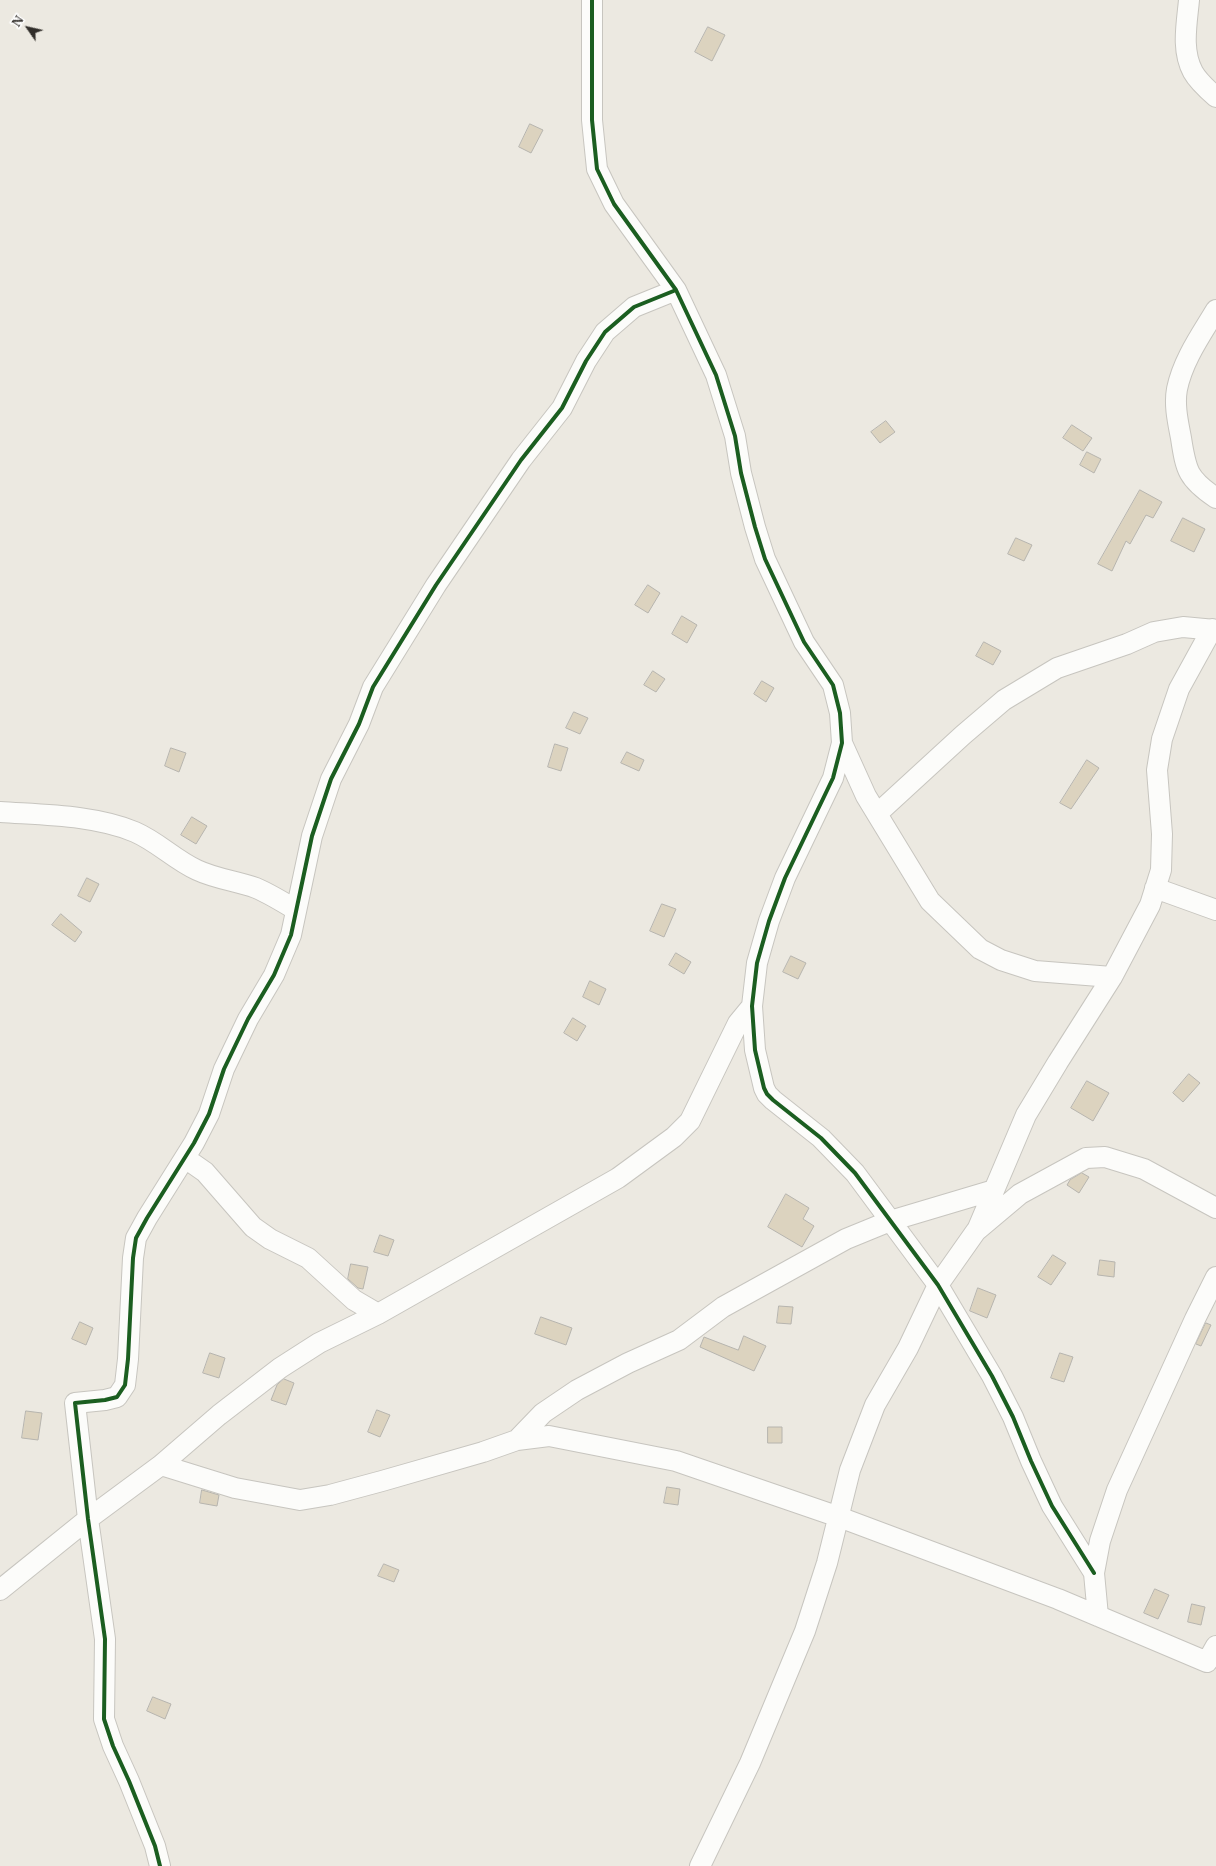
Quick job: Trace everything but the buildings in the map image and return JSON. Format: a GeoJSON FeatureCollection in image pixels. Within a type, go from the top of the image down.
{"type":"FeatureCollection","features":[{"type":"Feature","properties":{"kind":"street"},"geometry":{"type":"LineString","coordinates":[[592,0],[592,120],[597,169],[614,204],[676,290],[716,376],[735,436],[741,473],[755,527],[766,560],[804,642],[833,685],[840,713],[842,743],[832,778],[785,878],[769,921],[757,963],[752,1006],[756,1050],[761,1076],[767,1094],[821,1138],[855,1173],[938,1285],[992,1376],[1013,1418],[1052,1506],[1094,1573]]}},
{"type":"Feature","properties":{"kind":"street"},"geometry":{"type":"LineString","coordinates":[[1189,0],[1185,35],[1188,61],[1193,73],[1216,97]]}},
{"type":"Feature","properties":{"kind":"street"},"geometry":{"type":"LineString","coordinates":[[160,1866],[155,1846],[113,1746],[104,1719],[105,1639],[88,1519],[75,1403],[105,1400],[117,1397],[125,1385],[128,1359],[133,1258],[136,1238],[146,1218],[185,1158],[209,1114],[224,1069],[248,1019],[274,975],[291,935],[312,836],[331,779],[359,724],[373,687],[436,585],[521,460],[562,408],[586,361],[605,332],[634,307],[676,290]]}},
{"type":"Feature","properties":{"kind":"street"},"geometry":{"type":"LineString","coordinates":[[1216,310],[1185,363],[1177,390],[1176,411],[1188,474],[1200,488],[1216,498]]}},
{"type":"Feature","properties":{"kind":"street"},"geometry":{"type":"LineString","coordinates":[[700,1866],[750,1762],[805,1631],[827,1563],[850,1470],[875,1405],[908,1348],[938,1285],[976,1231],[1026,1116],[1112,977],[1150,906],[1161,870],[1162,834],[1157,770],[1162,739],[1179,689],[1214,630],[1183,627],[1154,632],[1127,644],[1057,668],[1004,700],[963,735],[878,813]]}},
{"type":"Feature","properties":{"kind":"street"},"geometry":{"type":"LineString","coordinates":[[842,743],[866,796],[878,813],[930,901],[980,949],[1001,960],[1035,971],[1112,977]]}},
{"type":"Feature","properties":{"kind":"street"},"geometry":{"type":"LineString","coordinates":[[0,812],[85,820],[113,825],[134,831],[154,841],[185,864],[199,871],[256,888],[296,910]]}},
{"type":"Feature","properties":{"kind":"street"},"geometry":{"type":"LineString","coordinates":[[1156,888],[1216,910]]}},
{"type":"Feature","properties":{"kind":"street"},"geometry":{"type":"LineString","coordinates":[[0,1590],[88,1519],[160,1465],[219,1415],[280,1368],[319,1343],[378,1314],[618,1178],[674,1137],[690,1121],[738,1023],[752,1006]]}},
{"type":"Feature","properties":{"kind":"street"},"geometry":{"type":"LineString","coordinates":[[976,1231],[1020,1194],[1086,1158],[1105,1157],[1144,1169],[1216,1208]]}},
{"type":"Feature","properties":{"kind":"street"},"geometry":{"type":"LineString","coordinates":[[185,1158],[205,1172],[253,1227],[270,1238],[308,1258],[354,1300],[378,1314]]}},
{"type":"Feature","properties":{"kind":"street"},"geometry":{"type":"LineString","coordinates":[[517,1440],[543,1413],[577,1390],[628,1363],[679,1340],[723,1307],[846,1239],[890,1221],[994,1190]]}},
{"type":"Feature","properties":{"kind":"street"},"geometry":{"type":"LineString","coordinates":[[1098,1616],[1094,1573],[1100,1541],[1117,1490],[1195,1319],[1216,1277]]}},
{"type":"Feature","properties":{"kind":"street"},"geometry":{"type":"LineString","coordinates":[[160,1465],[236,1488],[300,1500],[330,1495],[382,1481],[483,1452],[517,1440],[549,1436],[676,1461],[839,1517],[1051,1596],[1098,1616],[1213,1658]]}},
{"type":"Feature","properties":{"kind":"cycle path"},"geometry":{"type":"LineString","coordinates":[[592,0],[592,120],[597,169],[614,204],[676,290],[716,375],[735,436],[741,473],[765,559],[804,642],[833,685],[840,713],[842,743],[833,778],[785,878],[769,921],[757,963],[752,1006],[755,1050],[764,1088],[773,1100],[821,1138],[855,1173],[938,1285],[992,1376],[1013,1417],[1052,1506],[1094,1573]]}},
{"type":"Feature","properties":{"kind":"cycle path"},"geometry":{"type":"LineString","coordinates":[[160,1866],[155,1846],[113,1746],[104,1719],[105,1639],[88,1519],[75,1403],[105,1400],[117,1397],[125,1385],[128,1359],[133,1258],[136,1238],[194,1143],[209,1114],[224,1069],[248,1019],[274,975],[291,935],[312,836],[331,779],[359,724],[373,687],[436,585],[521,460],[562,408],[586,361],[605,332],[634,307],[676,290]]}}]}
